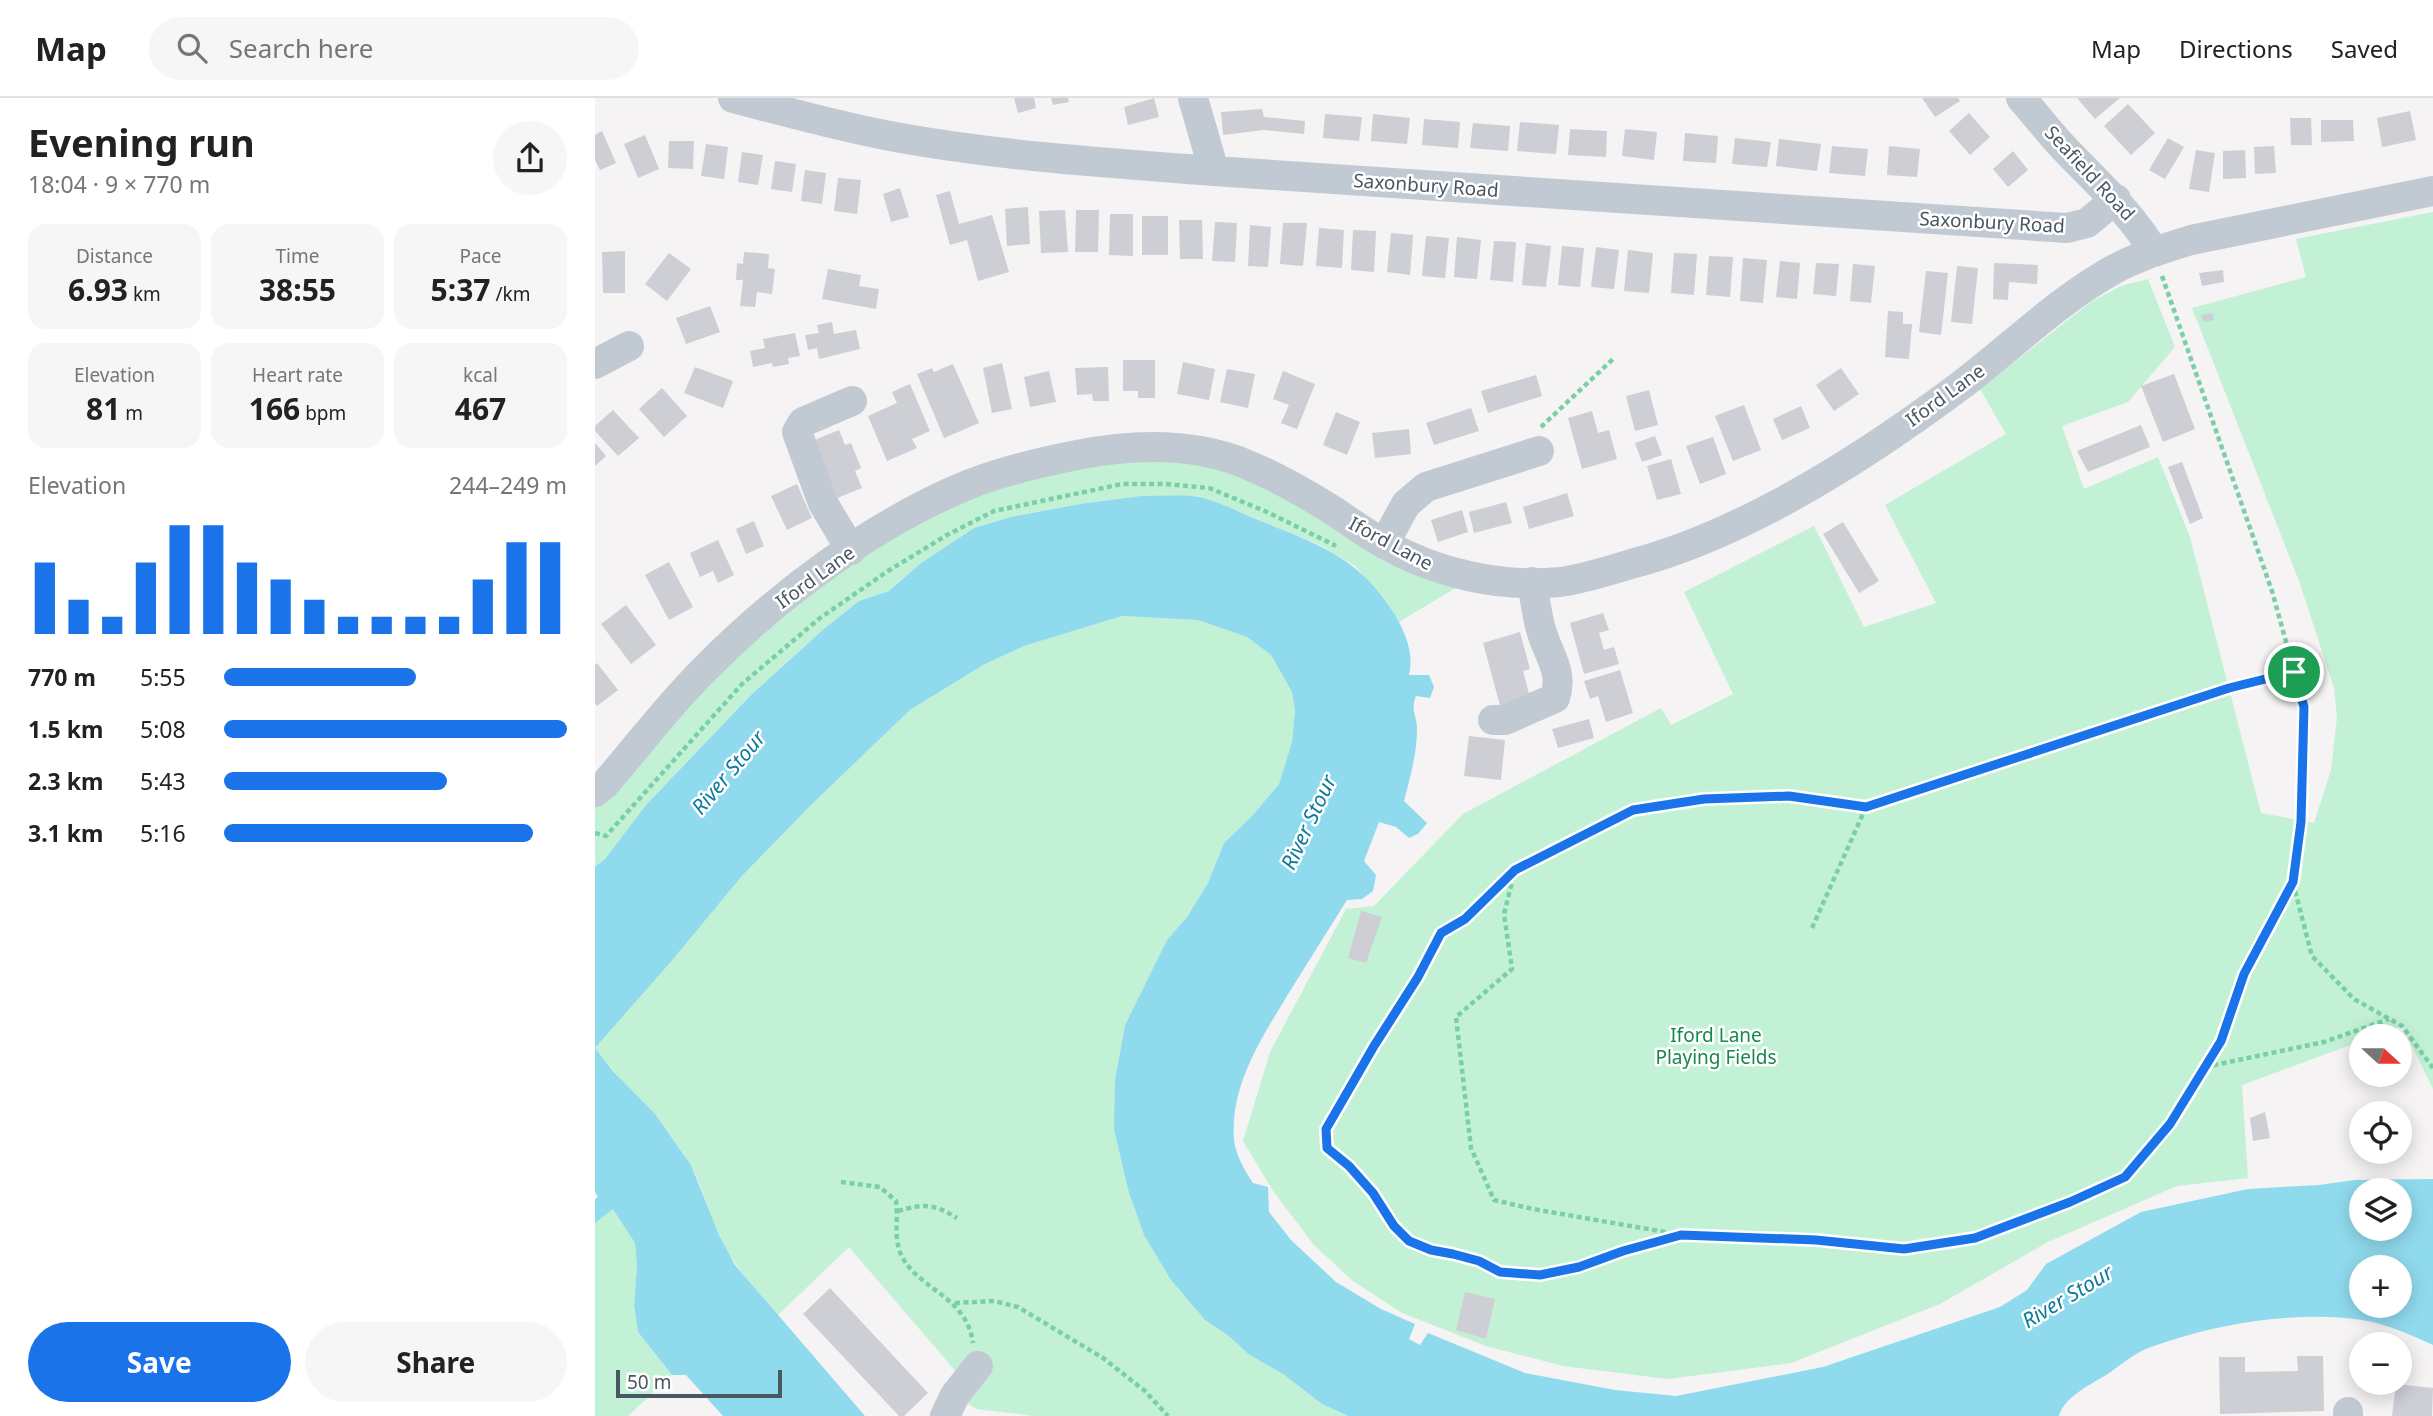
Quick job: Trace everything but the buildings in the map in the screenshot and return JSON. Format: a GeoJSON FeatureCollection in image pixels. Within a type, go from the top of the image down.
{"type":"FeatureCollection","features":[{"type":"Feature","properties":{"kind":"street","name":"Saxonbury Road"},"geometry":{"type":"LineString","coordinates":[[733,98],[896,137],[1088,162],[2067,228],[2087,223],[2116,199]]}},
{"type":"Feature","properties":{"kind":"street"},"geometry":{"type":"LineString","coordinates":[[1193,98],[1214,171]]}},
{"type":"Feature","properties":{"kind":"street","name":"Seafield Road"},"geometry":{"type":"LineString","coordinates":[[2021,98],[2064,148],[2116,199],[2139,226],[2154,252]]}},
{"type":"Feature","properties":{"kind":"street","name":"Iford Lane"},"geometry":{"type":"LineString","coordinates":[[595,792],[709,665],[757,620],[805,582],[899,518],[971,484],[1042,462],[1109,449],[1161,447],[1206,453],[1241,462],[1284,481],[1384,544],[1440,570],[1493,581],[1560,582],[1636,563],[1707,539],[1766,511],[1857,456],[1958,387],[2060,306],[2107,273],[2154,252],[2191,240],[2433,191]]}},
{"type":"Feature","properties":{"kind":"street"},"geometry":{"type":"LineString","coordinates":[[595,364],[629,346]]}},
{"type":"Feature","properties":{"kind":"street"},"geometry":{"type":"LineString","coordinates":[[851,550],[823,503],[797,432],[803,422],[852,401]]}},
{"type":"Feature","properties":{"kind":"street"},"geometry":{"type":"LineString","coordinates":[[1384,544],[1406,504],[1426,486],[1539,451]]}},
{"type":"Feature","properties":{"kind":"street"},"geometry":{"type":"LineString","coordinates":[[1493,720],[1505,720],[1555,698],[1559,685],[1543,634],[1532,582]]}},
{"type":"Feature","properties":{"kind":"street"},"geometry":{"type":"LineString","coordinates":[[944,1416],[955,1395],[978,1366]]}},
{"type":"Feature","properties":{"kind":"path"},"geometry":{"type":"LineString","coordinates":[[1515,870],[1504,914],[1512,969],[1456,1017],[1471,1148],[1494,1200],[1681,1235],[1816,1240],[1904,1249],[1975,1238],[2070,1202],[2125,1177],[2170,1124],[2221,1041],[2244,974],[2293,882],[2301,822],[2304,707],[2272,590],[2154,252]]}},
{"type":"Feature","properties":{"kind":"path"},"geometry":{"type":"LineString","coordinates":[[1539,451],[1540,428],[1614,359]]}},
{"type":"Feature","properties":{"kind":"path"},"geometry":{"type":"LineString","coordinates":[[595,833],[606,836],[742,684],[820,618],[888,571],[947,535],[994,511],[1122,484],[1209,488],[1278,517],[1347,552]]}},
{"type":"Feature","properties":{"kind":"path"},"geometry":{"type":"LineString","coordinates":[[1681,1235],[1579,1267],[1540,1275],[1500,1272],[1479,1261],[1431,1250],[1409,1241],[1394,1226],[1373,1193],[1349,1166],[1327,1148],[1326,1129],[1418,977],[1441,933],[1465,919],[1515,870],[1633,810],[1704,799],[1789,796],[1866,807],[2229,688],[2294,672]]}},
{"type":"Feature","properties":{"kind":"path"},"geometry":{"type":"LineString","coordinates":[[1812,928],[1866,807]]}},
{"type":"Feature","properties":{"kind":"path"},"geometry":{"type":"LineString","coordinates":[[2293,882],[2312,956],[2354,999],[2402,1026],[2433,1068]]}},
{"type":"Feature","properties":{"kind":"path"},"geometry":{"type":"LineString","coordinates":[[2205,1068],[2324,1042],[2390,1019]]}},
{"type":"Feature","properties":{"kind":"path"},"geometry":{"type":"LineString","coordinates":[[841,1182],[880,1187],[896,1201],[898,1246],[912,1273],[954,1303],[972,1332],[978,1366]]}},
{"type":"Feature","properties":{"kind":"path"},"geometry":{"type":"LineString","coordinates":[[898,1211],[923,1204],[945,1210],[957,1217]]}},
{"type":"Feature","properties":{"kind":"path"},"geometry":{"type":"LineString","coordinates":[[954,1303],[994,1301],[1018,1307],[1104,1358],[1145,1391],[1168,1416]]}},
{"type":"Feature","properties":{"kind":"green space","name":"Iford Lane Playing Fields"},"geometry":{"type":"Polygon","coordinates":[[[2433,212],[2433,1089],[2412,1046],[2412,1024],[2349,1024],[2349,1045],[2242,1085],[2248,1178],[2177,1186],[2048,1242],[1940,1304],[1791,1363],[1668,1379],[1563,1366],[1486,1346],[1402,1313],[1353,1281],[1314,1245],[1273,1191],[1243,1141],[1270,1052],[1346,909],[1374,906],[1463,814],[1661,708],[1671,725],[1733,694],[1684,592],[1814,526],[1864,627],[1936,603],[1885,505],[2006,434],[1980,389],[2091,302],[2121,286],[2148,279],[2175,347],[2128,402],[2062,426],[2084,489],[2158,457],[2190,537],[2261,813],[2314,823],[2331,770],[2337,717],[2334,688],[2299,581],[2192,308],[2306,277],[2296,239],[2433,212]]]}},
{"type":"Feature","properties":{"kind":"green space"},"geometry":{"type":"Polygon","coordinates":[[[1206,453],[1474,577],[1399,622],[1384,598],[1355,566],[1320,545],[1232,509],[1080,504],[1011,517],[974,528],[921,563],[889,591],[859,601],[825,628],[751,695],[646,805],[605,859],[595,867],[595,792],[805,582],[1042,462],[1206,453]]]}},
{"type":"Feature","properties":{"kind":"green space"},"geometry":{"type":"Polygon","coordinates":[[[1122,616],[1198,620],[1247,637],[1271,655],[1292,692],[1295,711],[1292,742],[1279,784],[1253,815],[1224,843],[1208,883],[1187,917],[1167,940],[1125,1025],[1115,1079],[1129,1193],[1144,1235],[1171,1280],[1205,1320],[1230,1337],[1248,1354],[1283,1374],[1322,1404],[1348,1416],[1034,1416],[976,1409],[955,1395],[965,1382],[849,1247],[778,1315],[730,1256],[714,1225],[694,1172],[680,1148],[595,1048],[742,876],[910,710],[983,665],[1024,646],[1122,616]]]}},
{"type":"Feature","properties":{"kind":"green space"},"geometry":{"type":"Polygon","coordinates":[[[613,1208],[635,1243],[637,1266],[634,1306],[638,1332],[672,1375],[628,1416],[595,1416],[595,1223],[613,1208]]]}},
{"type":"Feature","properties":{"kind":"water","name":"River Stour"},"geometry":{"type":"Polygon","coordinates":[[[1142,496],[1191,496],[1207,499],[1298,536],[1351,565],[1381,595],[1399,622],[1410,651],[1409,675],[1429,675],[1434,687],[1430,698],[1416,696],[1414,701],[1416,747],[1404,801],[1427,823],[1418,834],[1409,838],[1396,827],[1379,822],[1364,861],[1376,875],[1373,891],[1362,899],[1347,900],[1269,1025],[1250,1061],[1237,1099],[1234,1119],[1234,1139],[1241,1162],[1253,1183],[1268,1187],[1269,1212],[1291,1240],[1336,1282],[1381,1309],[1415,1324],[1409,1339],[1420,1345],[1428,1333],[1525,1373],[1615,1390],[1676,1396],[1823,1367],[2000,1307],[2027,1290],[2046,1264],[2141,1212],[2248,1189],[2349,1181],[2349,1241],[2412,1241],[2412,1179],[2433,1179],[2433,1345],[2412,1336],[2412,1332],[2337,1317],[2283,1318],[2228,1326],[2175,1339],[2139,1352],[2072,1397],[2059,1416],[1348,1416],[1322,1404],[1283,1374],[1248,1354],[1230,1337],[1205,1320],[1171,1280],[1144,1235],[1129,1193],[1114,1129],[1115,1079],[1125,1025],[1167,940],[1187,917],[1208,883],[1224,843],[1253,815],[1279,784],[1292,742],[1295,711],[1292,692],[1271,655],[1247,637],[1198,620],[1122,616],[1024,646],[983,665],[910,710],[742,876],[595,1048],[595,867],[605,859],[646,805],[751,695],[825,628],[859,601],[889,591],[921,563],[974,528],[1011,517],[1142,496]]]}},
{"type":"Feature","properties":{"kind":"water"},"geometry":{"type":"Polygon","coordinates":[[[595,1048],[612,1070],[655,1114],[691,1165],[719,1235],[735,1265],[865,1416],[723,1416],[686,1375],[672,1375],[638,1332],[634,1306],[637,1266],[635,1243],[613,1209],[595,1223],[595,1199],[598,1197],[595,1192],[595,1048]]]}},
{"type":"Feature","properties":{"kind":"route"},"geometry":{"type":"LineString","coordinates":[[2294,672],[2304,707],[2301,822],[2293,882],[2244,974],[2221,1041],[2170,1124],[2125,1177],[2070,1202],[1975,1238],[1904,1249],[1816,1240],[1681,1235],[1579,1267],[1540,1275],[1500,1272],[1479,1261],[1431,1250],[1409,1241],[1394,1226],[1373,1193],[1349,1166],[1327,1148],[1326,1129],[1418,977],[1441,933],[1465,919],[1515,870],[1633,810],[1704,799],[1789,796],[1866,807],[2229,688],[2294,672]]}}]}
